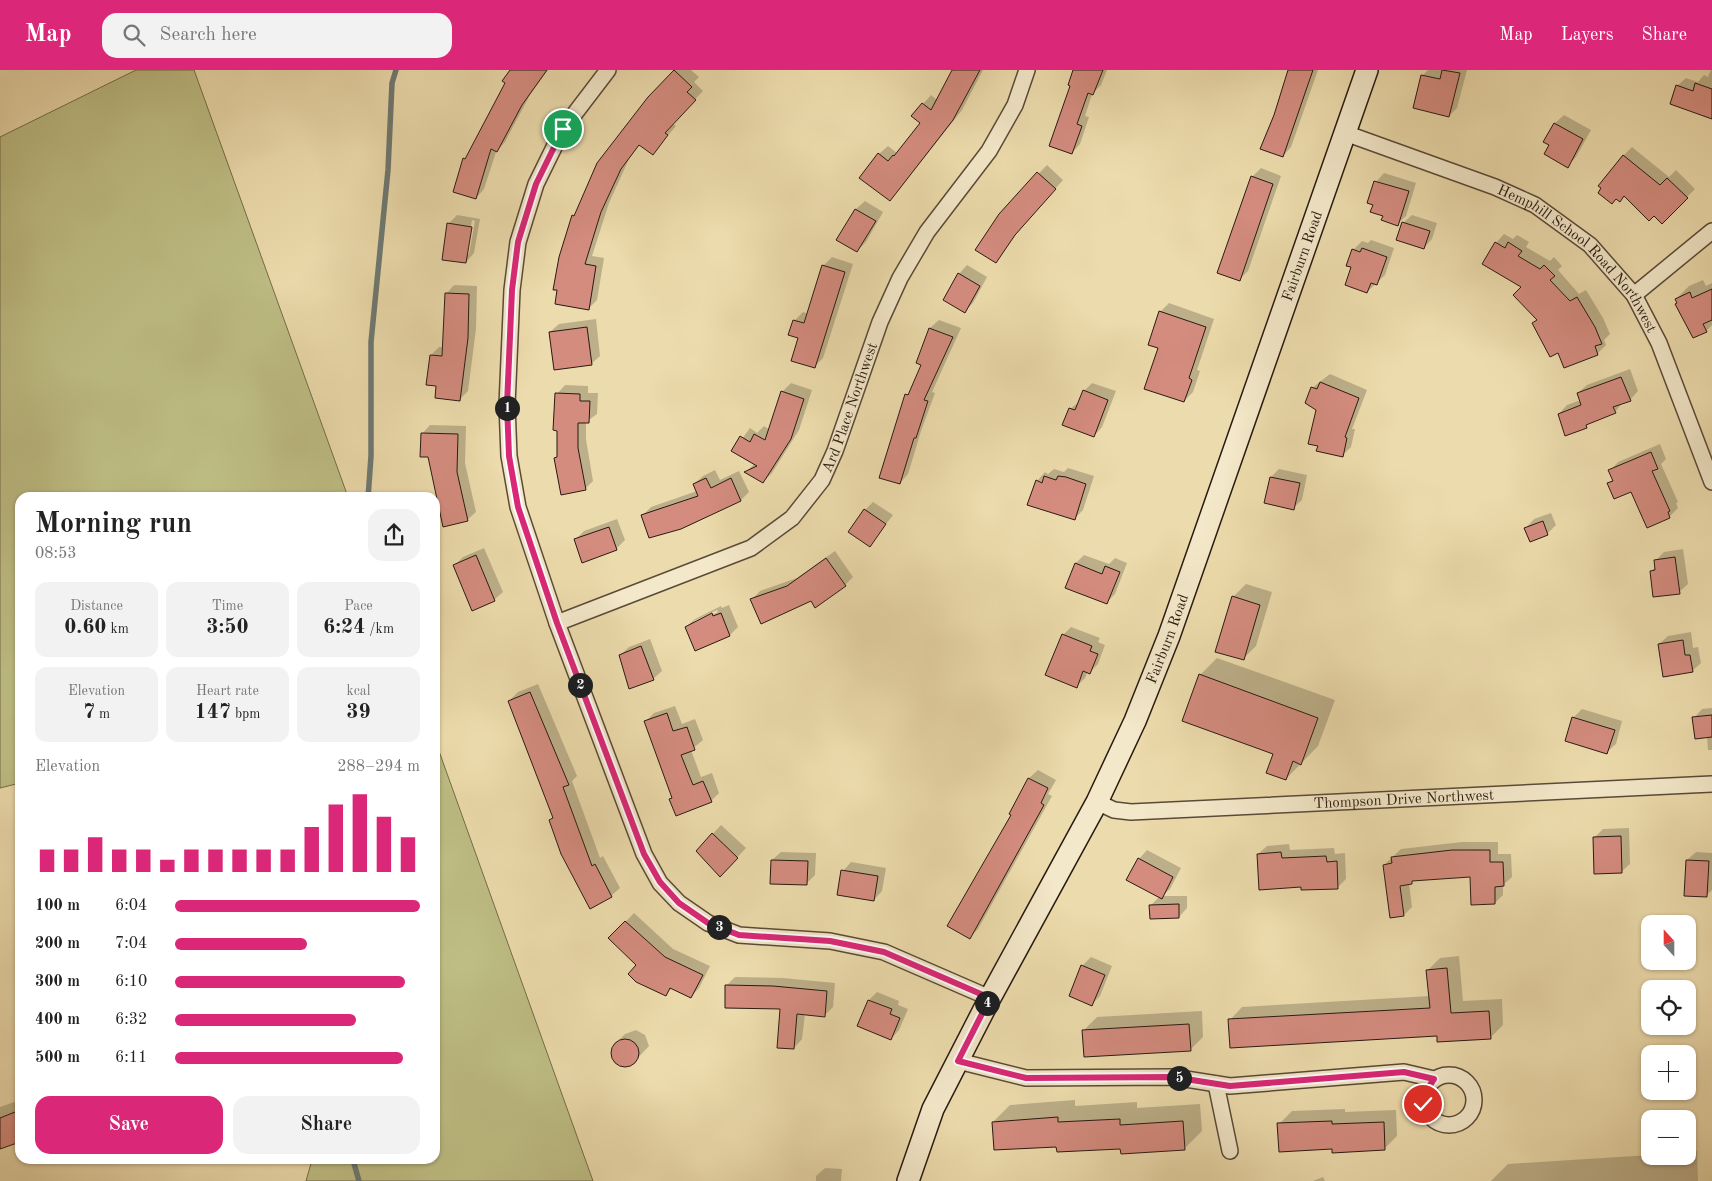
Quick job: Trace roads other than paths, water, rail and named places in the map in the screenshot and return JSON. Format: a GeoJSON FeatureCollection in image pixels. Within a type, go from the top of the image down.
{"type":"FeatureCollection","features":[{"type":"Feature","properties":{"kind":"street"},"geometry":{"type":"LineString","coordinates":[[608,70],[563,129],[536,184],[518,242],[512,290],[507,405],[509,456],[518,507],[557,623],[644,854],[660,882],[679,903],[708,923],[739,935],[830,941],[884,952],[990,998]]}},
{"type":"Feature","properties":{"kind":"street","name":"Ard Place Northwest"},"geometry":{"type":"LineString","coordinates":[[557,623],[751,548],[792,518],[822,480],[836,451],[880,322],[900,278],[927,232],[989,151],[1015,105],[1027,70]]}},
{"type":"Feature","properties":{"kind":"street","name":"Fairburn Road"},"geometry":{"type":"LineString","coordinates":[[908,1181],[933,1109],[990,998],[1097,802],[1135,721],[1169,636],[1367,70]]}},
{"type":"Feature","properties":{"kind":"street","name":"Hemphill School Road Northwest"},"geometry":{"type":"LineString","coordinates":[[1345,133],[1495,187],[1535,205],[1590,245],[1634,295],[1659,343],[1712,482]]}},
{"type":"Feature","properties":{"kind":"street"},"geometry":{"type":"LineString","coordinates":[[1634,295],[1712,231]]}},
{"type":"Feature","properties":{"kind":"street","name":"Thompson Drive Northwest"},"geometry":{"type":"LineString","coordinates":[[1097,802],[1114,810],[1131,812],[1712,784]]}},
{"type":"Feature","properties":{"kind":"street"},"geometry":{"type":"LineString","coordinates":[[958,1061],[1026,1078],[1173,1077],[1230,1086],[1404,1072],[1434,1079]]}},
{"type":"Feature","properties":{"kind":"street"},"geometry":{"type":"LineString","coordinates":[[1216,1084],[1230,1151]]}},
{"type":"Feature","properties":{"kind":"waterway"},"geometry":{"type":"LineString","coordinates":[[368,492],[371,456],[371,342],[388,170],[392,83],[396,70]]}},
{"type":"Feature","properties":{"kind":"waterway"},"geometry":{"type":"LineString","coordinates":[[354,1164],[359,1181]]}}]}
